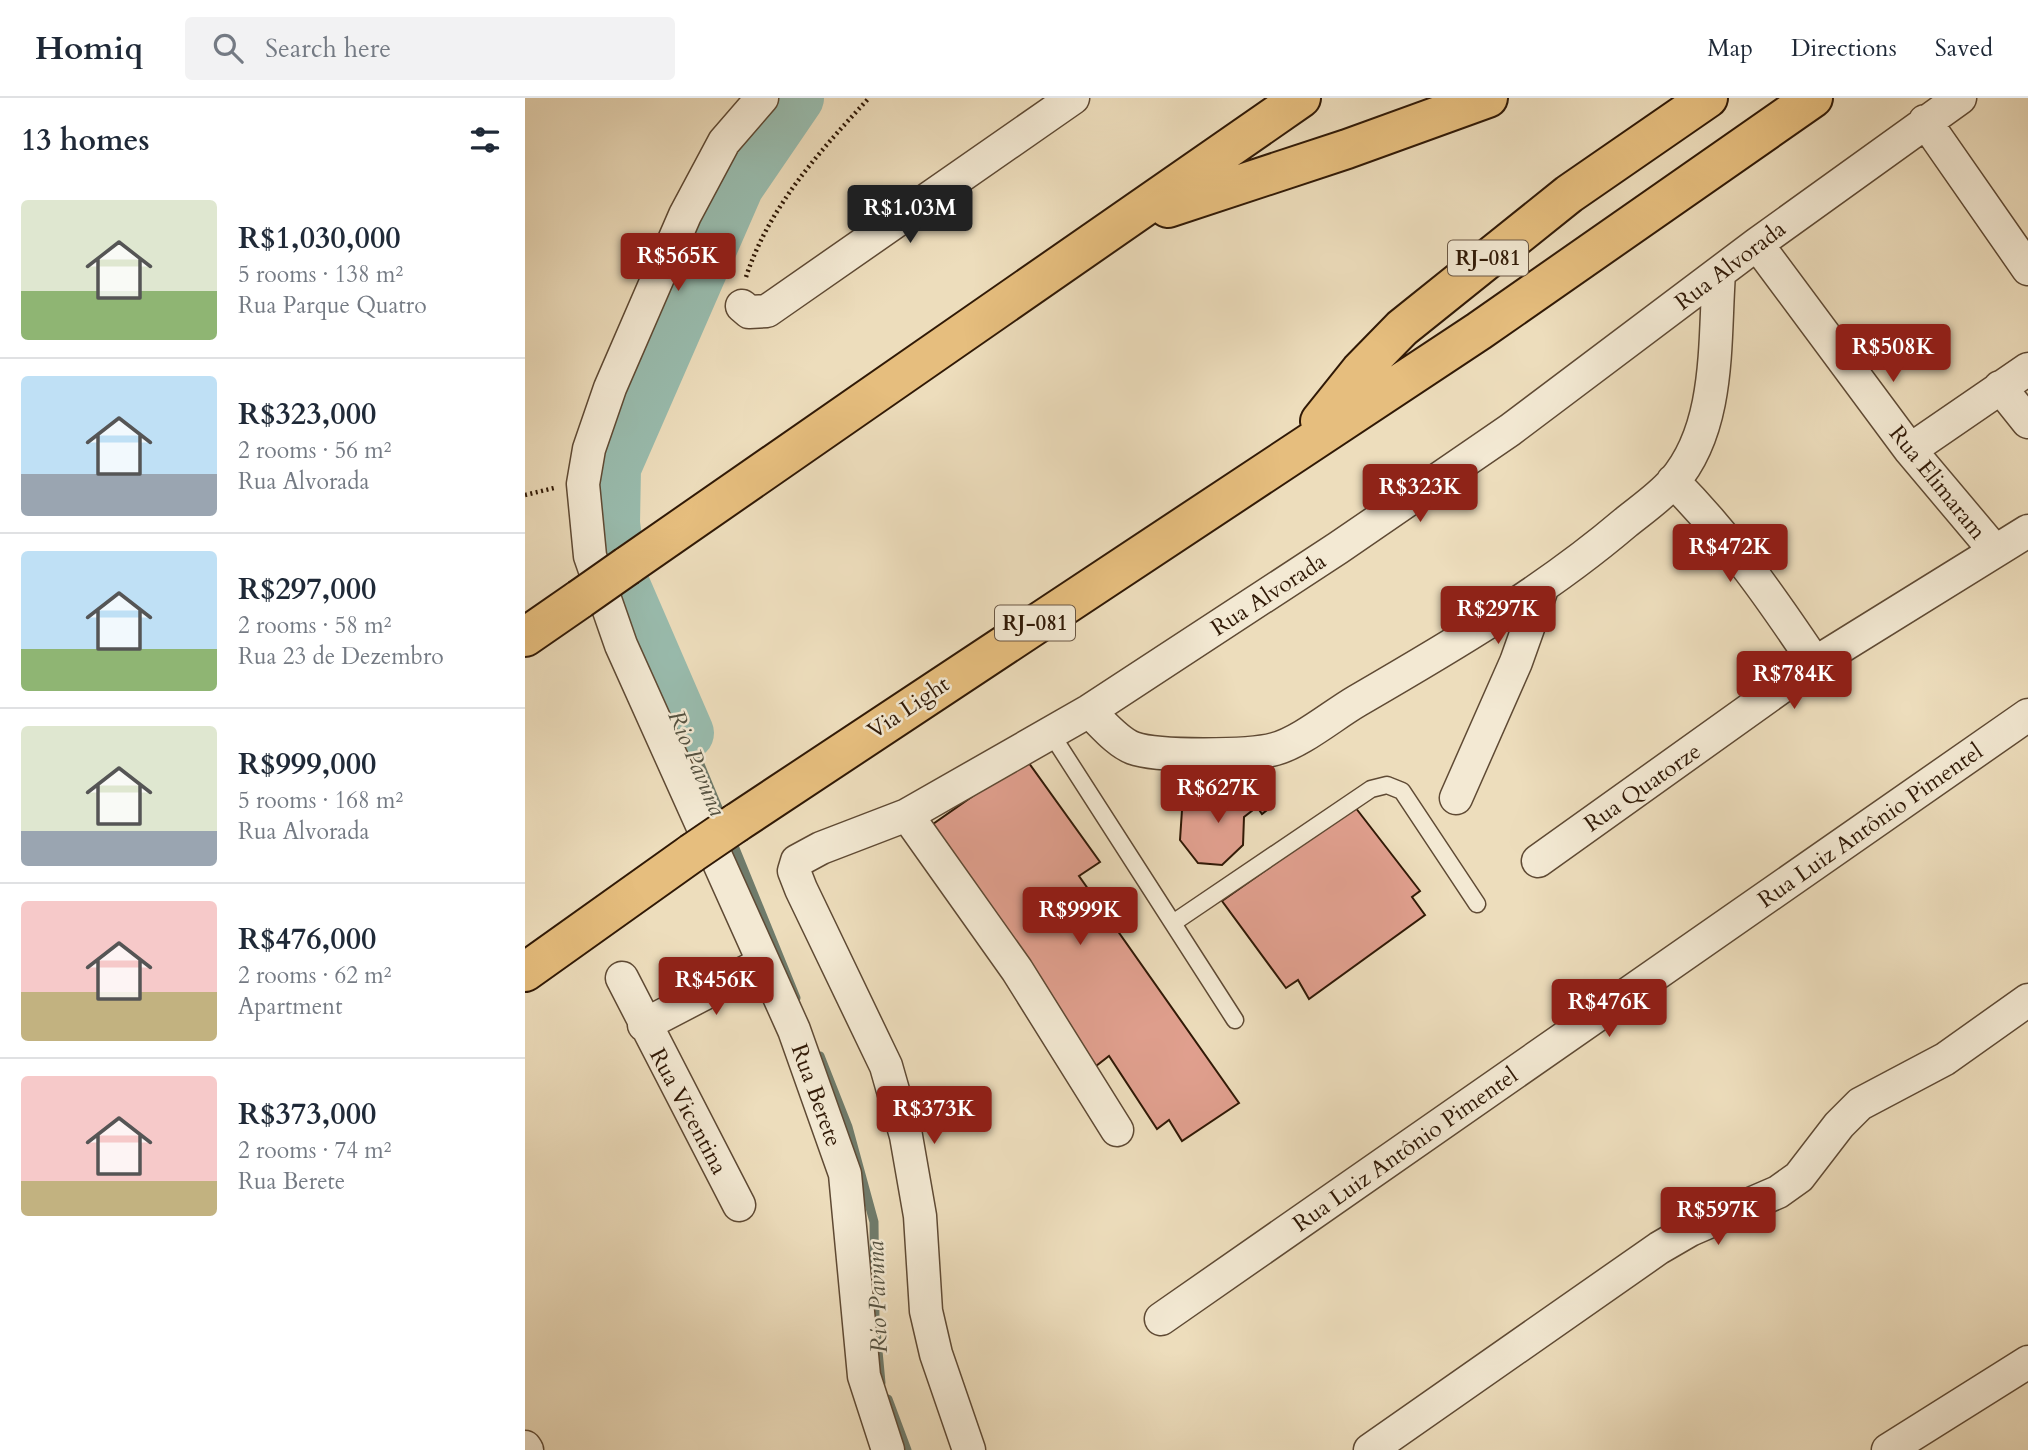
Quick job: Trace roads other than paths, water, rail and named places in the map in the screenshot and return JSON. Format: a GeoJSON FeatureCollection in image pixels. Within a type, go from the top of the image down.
{"type":"FeatureCollection","features":[{"type":"Feature","properties":{"kind":"main road"},"geometry":{"type":"LineString","coordinates":[[525,637],[1301,98]]}},
{"type":"Feature","properties":{"kind":"main road"},"geometry":{"type":"LineString","coordinates":[[1126,222],[1347,149],[1488,98]]}},
{"type":"Feature","properties":{"kind":"main road","name":"RJ-081"},"geometry":{"type":"LineString","coordinates":[[1297,450],[1360,371],[1402,328],[1569,194],[1708,98]]}},
{"type":"Feature","properties":{"kind":"main road","name":"Via Light"},"geometry":{"type":"LineString","coordinates":[[525,972],[774,796],[1479,331],[1813,98]]}},
{"type":"Feature","properties":{"kind":"street","name":"Rua Berete"},"geometry":{"type":"LineString","coordinates":[[762,98],[724,142],[685,215],[610,388],[589,449],[583,484],[590,556],[621,645],[819,1094],[845,1174],[864,1376],[888,1450]]}},
{"type":"Feature","properties":{"kind":"street"},"geometry":{"type":"LineString","coordinates":[[742,306],[749,312],[767,310],[1073,98]]}},
{"type":"Feature","properties":{"kind":"street","name":"Rua Alvorada"},"geometry":{"type":"LineString","coordinates":[[969,1450],[936,1354],[926,1311],[920,1216],[906,1136],[886,1066],[794,871],[797,862],[821,848],[907,815],[1089,711],[1338,548],[1498,438],[1756,244],[1960,98]]}},
{"type":"Feature","properties":{"kind":"street"},"geometry":{"type":"LineString","coordinates":[[1925,121],[2028,269]]}},
{"type":"Feature","properties":{"kind":"street","name":"Rua Elimaram"},"geometry":{"type":"LineString","coordinates":[[1756,244],[1910,450],[1995,551]]}},
{"type":"Feature","properties":{"kind":"street"},"geometry":{"type":"LineString","coordinates":[[1089,711],[1125,744],[1149,752],[1181,754],[1274,750],[1416,668],[1543,586],[1596,548],[1674,481],[1693,449],[1704,421],[1712,375],[1719,274]]}},
{"type":"Feature","properties":{"kind":"street"},"geometry":{"type":"LineString","coordinates":[[1910,450],[2028,369]]}},
{"type":"Feature","properties":{"kind":"street"},"geometry":{"type":"LineString","coordinates":[[2000,387],[2028,422]]}},
{"type":"Feature","properties":{"kind":"street"},"geometry":{"type":"LineString","coordinates":[[1674,481],[1719,527],[1757,576],[1815,663]]}},
{"type":"Feature","properties":{"kind":"street","name":"Rua Quatorze"},"geometry":{"type":"LineString","coordinates":[[1538,860],[1815,663],[2028,531]]}},
{"type":"Feature","properties":{"kind":"street"},"geometry":{"type":"LineString","coordinates":[[1456,798],[1516,662],[1543,586]]}},
{"type":"Feature","properties":{"kind":"street","name":"Rua Luiz Antônio Pimentel"},"geometry":{"type":"LineString","coordinates":[[1161,1318],[2028,716]]}},
{"type":"Feature","properties":{"kind":"street"},"geometry":{"type":"LineString","coordinates":[[907,815],[1017,971],[1117,1130]]}},
{"type":"Feature","properties":{"kind":"street"},"geometry":{"type":"LineString","coordinates":[[644,1025],[763,963]]}},
{"type":"Feature","properties":{"kind":"street","name":"Rua Vicentina"},"geometry":{"type":"LineString","coordinates":[[622,978],[739,1205]]}},
{"type":"Feature","properties":{"kind":"street"},"geometry":{"type":"LineString","coordinates":[[1370,1450],[1659,1248],[1689,1230],[1777,1192],[1799,1177],[1839,1125],[1860,1104],[1945,1059],[2028,1000]]}},
{"type":"Feature","properties":{"kind":"street"},"geometry":{"type":"LineString","coordinates":[[1894,1448],[2028,1362]]}},
{"type":"Feature","properties":{"kind":"lane"},"geometry":{"type":"LineString","coordinates":[[1050,732],[1234,1020]]}},
{"type":"Feature","properties":{"kind":"lane"},"geometry":{"type":"LineString","coordinates":[[1173,923],[1371,789],[1387,785],[1402,791],[1477,904]]}},
{"type":"Feature","properties":{"kind":"waterway","name":"Rio Pavuna"},"geometry":{"type":"LineString","coordinates":[[687,733],[620,578],[613,523],[614,468],[737,186],[797,98]]}},
{"type":"Feature","properties":{"kind":"waterway","name":"Rio Pavuna"},"geometry":{"type":"LineString","coordinates":[[687,733],[723,820]]}},
{"type":"Feature","properties":{"kind":"waterway","name":"Rio Pavuna"},"geometry":{"type":"LineString","coordinates":[[730,836],[796,998]]}},
{"type":"Feature","properties":{"kind":"waterway","name":"Rio Pavuna"},"geometry":{"type":"LineString","coordinates":[[820,1056],[848,1127],[874,1222],[875,1319],[881,1383]]}},
{"type":"Feature","properties":{"kind":"waterway","name":"Rio Pavuna"},"geometry":{"type":"LineString","coordinates":[[888,1399],[907,1450]]}}]}
